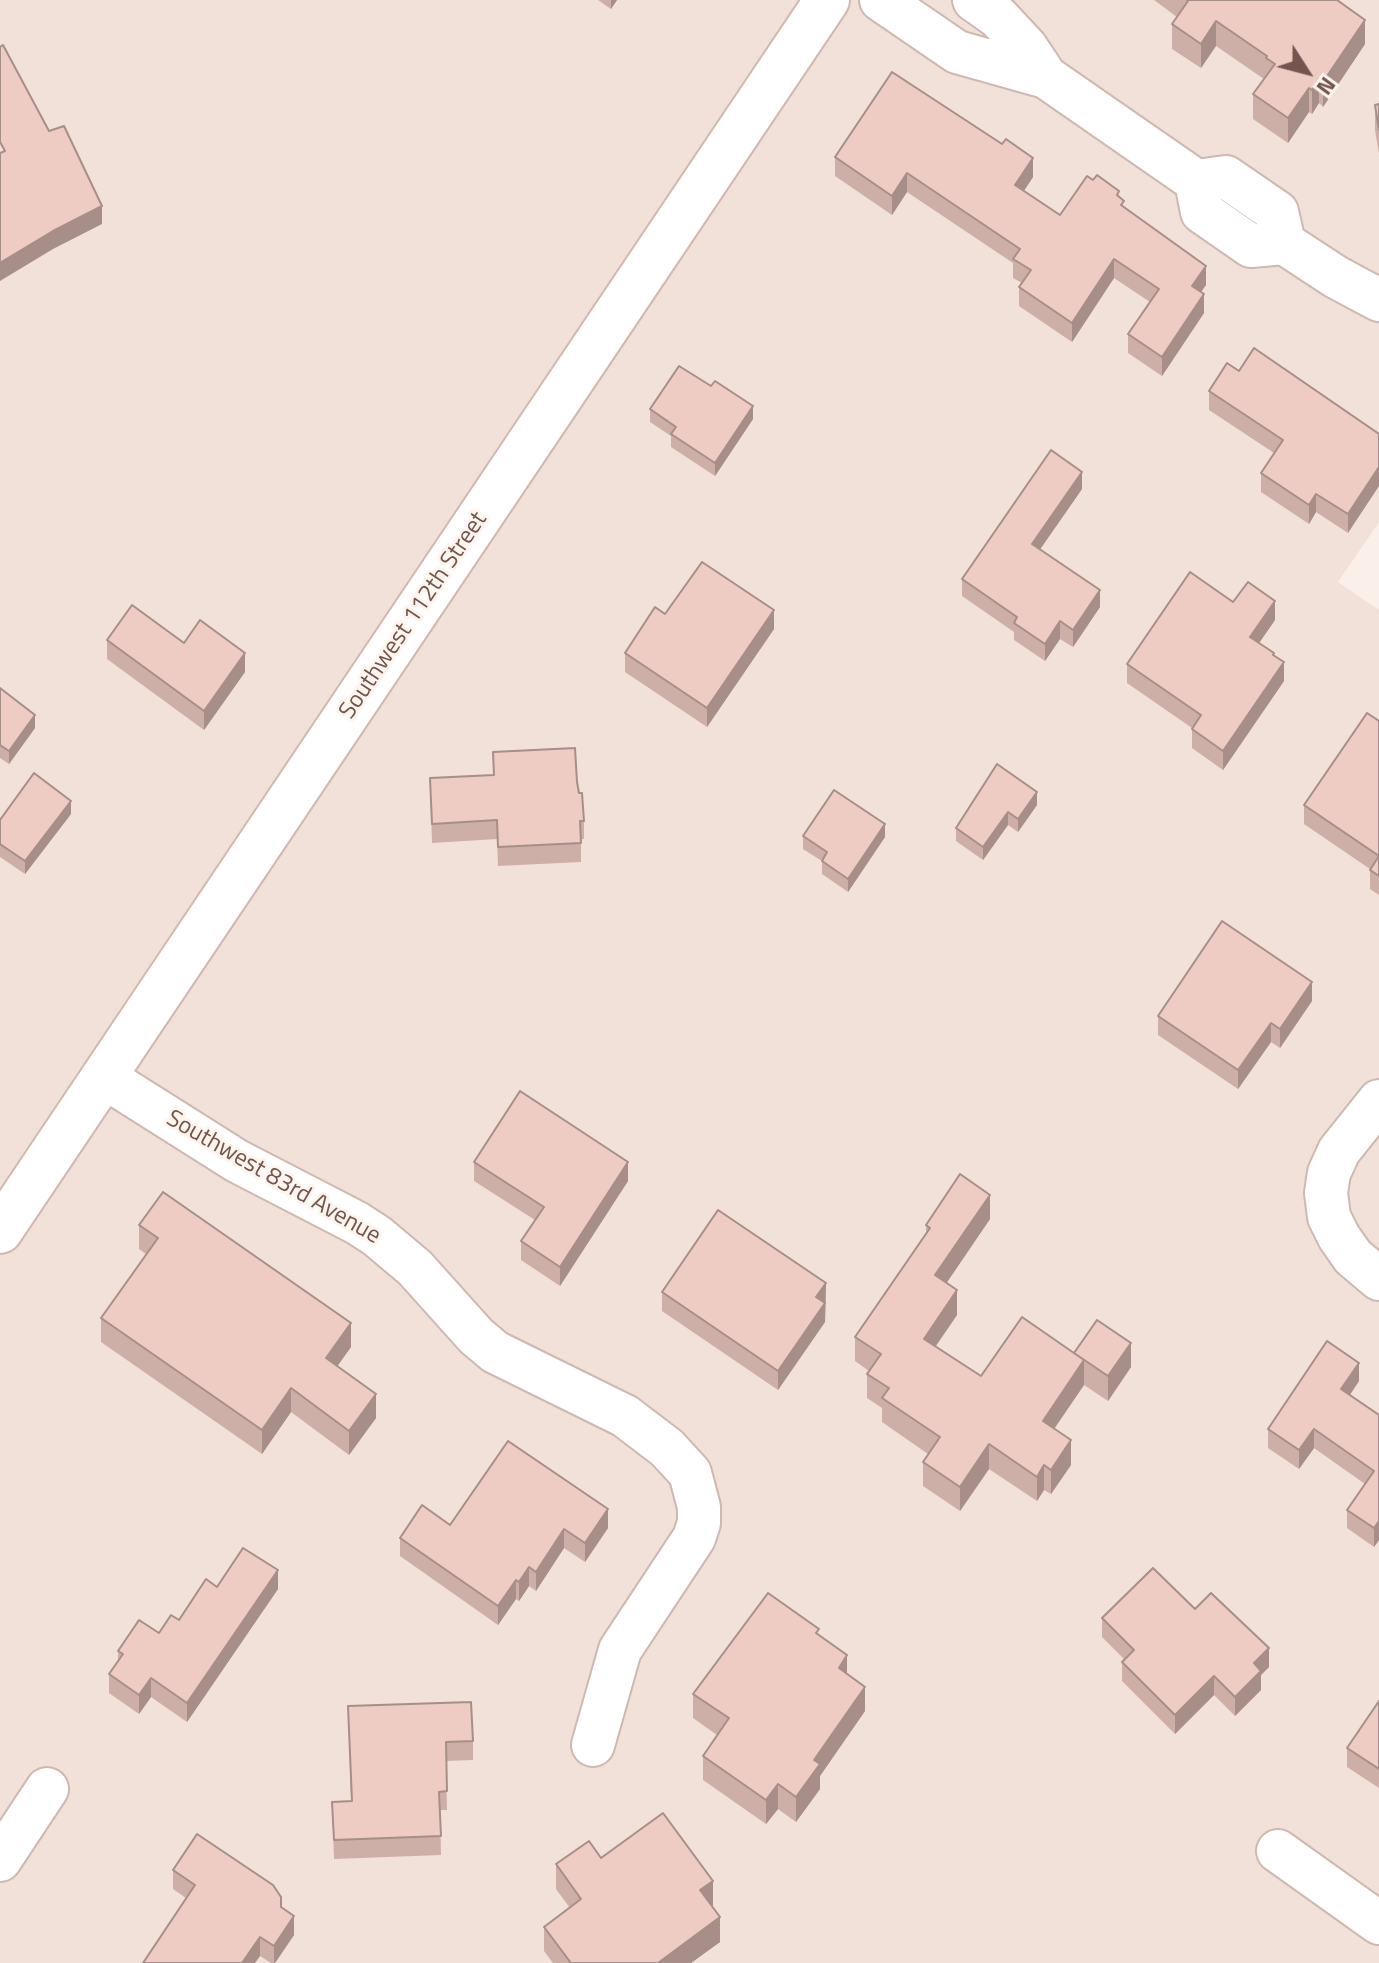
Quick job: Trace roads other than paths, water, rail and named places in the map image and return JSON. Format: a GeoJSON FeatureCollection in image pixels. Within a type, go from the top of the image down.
{"type":"FeatureCollection","features":[{"type":"Feature","properties":{"kind":"main road","name":"Southwest 112th Street"},"geometry":{"type":"LineString","coordinates":[[0,1231],[827,0]]}},
{"type":"Feature","properties":{"kind":"street"},"geometry":{"type":"LineString","coordinates":[[881,0],[957,52],[1046,77],[1196,181],[1202,212],[1251,246],[1284,243],[1336,277],[1379,300]]}},
{"type":"Feature","properties":{"kind":"street"},"geometry":{"type":"LineString","coordinates":[[974,0],[998,17],[1026,47],[1046,77]]}},
{"type":"Feature","properties":{"kind":"street","name":"Southwest 83rd Avenue"},"geometry":{"type":"LineString","coordinates":[[104,1077],[237,1161],[377,1236],[415,1268],[476,1336],[495,1352],[625,1416],[680,1461],[690,1473],[696,1487],[699,1523],[694,1538],[620,1650],[593,1745]]}},
{"type":"Feature","properties":{"kind":"street"},"geometry":{"type":"LineString","coordinates":[[1379,1101],[1339,1151],[1329,1173],[1326,1193],[1329,1217],[1353,1257],[1379,1279]]}},
{"type":"Feature","properties":{"kind":"street"},"geometry":{"type":"LineString","coordinates":[[0,1860],[47,1789]]}},
{"type":"Feature","properties":{"kind":"street"},"geometry":{"type":"LineString","coordinates":[[1278,1851],[1379,1923]]}}]}
